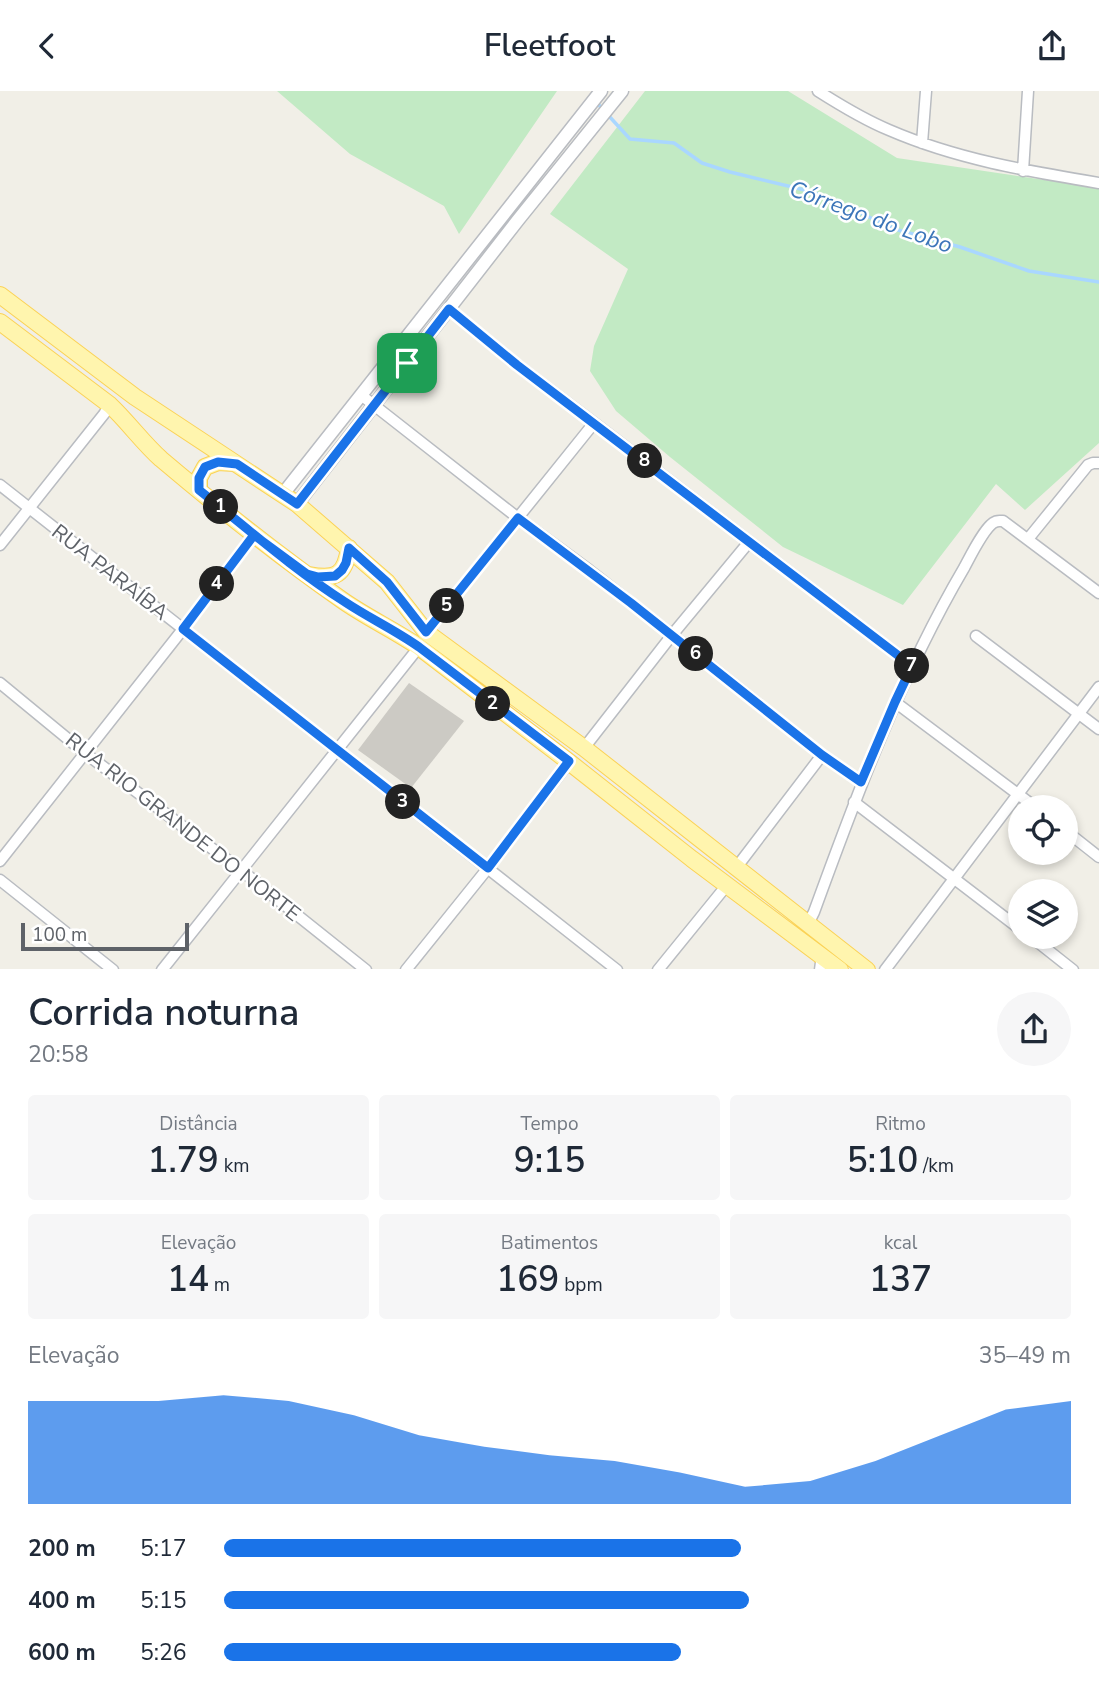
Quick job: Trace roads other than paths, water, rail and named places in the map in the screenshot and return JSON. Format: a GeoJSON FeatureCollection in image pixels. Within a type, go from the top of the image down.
{"type":"FeatureCollection","features":[{"type":"Feature","properties":{"kind":"main road"},"geometry":{"type":"LineString","coordinates":[[0,295],[135,397],[290,499],[387,582],[422,639],[569,761],[821,962],[840,969]]}},
{"type":"Feature","properties":{"kind":"main road"},"geometry":{"type":"LineString","coordinates":[[0,322],[110,405],[158,456],[254,535],[345,602],[399,633],[422,639],[584,748],[867,969]]}},
{"type":"Feature","properties":{"kind":"main road"},"geometry":{"type":"LineString","coordinates":[[199,490],[199,478],[205,467],[218,462],[237,464]]}},
{"type":"Feature","properties":{"kind":"main road"},"geometry":{"type":"LineString","coordinates":[[307,574],[318,577],[335,576],[346,563],[349,548]]}},
{"type":"Feature","properties":{"kind":"street"},"geometry":{"type":"LineString","coordinates":[[290,499],[374,405],[622,91]]}},
{"type":"Feature","properties":{"kind":"street"},"geometry":{"type":"LineString","coordinates":[[922,143],[926,91]]}},
{"type":"Feature","properties":{"kind":"street"},"geometry":{"type":"LineString","coordinates":[[1023,171],[1028,91]]}},
{"type":"Feature","properties":{"kind":"street"},"geometry":{"type":"LineString","coordinates":[[290,499],[361,395],[600,92]]}},
{"type":"Feature","properties":{"kind":"street"},"geometry":{"type":"LineString","coordinates":[[824,93],[887,129],[954,154],[1023,171],[1099,183]]}},
{"type":"Feature","properties":{"kind":"street"},"geometry":{"type":"LineString","coordinates":[[449,309],[517,365],[912,666]]}},
{"type":"Feature","properties":{"kind":"street"},"geometry":{"type":"LineString","coordinates":[[426,312],[439,321]]}},
{"type":"Feature","properties":{"kind":"street"},"geometry":{"type":"LineString","coordinates":[[361,395],[673,635],[822,755],[861,782]]}},
{"type":"Feature","properties":{"kind":"street"},"geometry":{"type":"LineString","coordinates":[[0,545],[110,405]]}},
{"type":"Feature","properties":{"kind":"street"},"geometry":{"type":"LineString","coordinates":[[162,969],[594,423]]}},
{"type":"Feature","properties":{"kind":"street"},"geometry":{"type":"LineString","coordinates":[[1028,539],[1088,465],[1099,463]]}},
{"type":"Feature","properties":{"kind":"street","name":"RUA PARAÍBA"},"geometry":{"type":"LineString","coordinates":[[0,485],[617,969]]}},
{"type":"Feature","properties":{"kind":"street"},"geometry":{"type":"LineString","coordinates":[[808,924],[861,782],[895,702],[939,609],[992,524],[1003,521],[1099,593]]}},
{"type":"Feature","properties":{"kind":"street"},"geometry":{"type":"LineString","coordinates":[[0,861],[254,535]]}},
{"type":"Feature","properties":{"kind":"street"},"geometry":{"type":"LineString","coordinates":[[584,748],[750,542]]}},
{"type":"Feature","properties":{"kind":"street"},"geometry":{"type":"LineString","coordinates":[[976,636],[1099,729]]}},
{"type":"Feature","properties":{"kind":"street","name":"RUA RIO GRANDE DO NORTE"},"geometry":{"type":"LineString","coordinates":[[0,683],[85,753],[242,871],[366,969]]}},
{"type":"Feature","properties":{"kind":"street"},"geometry":{"type":"LineString","coordinates":[[885,969],[1099,687]]}},
{"type":"Feature","properties":{"kind":"street"},"geometry":{"type":"LineString","coordinates":[[895,702],[1019,794]]}},
{"type":"Feature","properties":{"kind":"street"},"geometry":{"type":"LineString","coordinates":[[736,868],[822,755]]}},
{"type":"Feature","properties":{"kind":"street"},"geometry":{"type":"LineString","coordinates":[[406,969],[488,868],[569,761]]}},
{"type":"Feature","properties":{"kind":"street"},"geometry":{"type":"LineString","coordinates":[[854,802],[1008,920]]}},
{"type":"Feature","properties":{"kind":"street"},"geometry":{"type":"LineString","coordinates":[[1078,840],[1099,857]]}},
{"type":"Feature","properties":{"kind":"street"},"geometry":{"type":"LineString","coordinates":[[0,880],[113,969]]}},
{"type":"Feature","properties":{"kind":"street"},"geometry":{"type":"LineString","coordinates":[[658,969],[727,885]]}},
{"type":"Feature","properties":{"kind":"street"},"geometry":{"type":"LineString","coordinates":[[1047,949],[1073,969]]}},
{"type":"Feature","properties":{"kind":"waterway","name":"Córrego do Lobo"},"geometry":{"type":"LineString","coordinates":[[597,103],[630,139],[674,143],[702,163],[813,192],[898,230],[960,247],[1029,271],[1099,282]]}}]}
